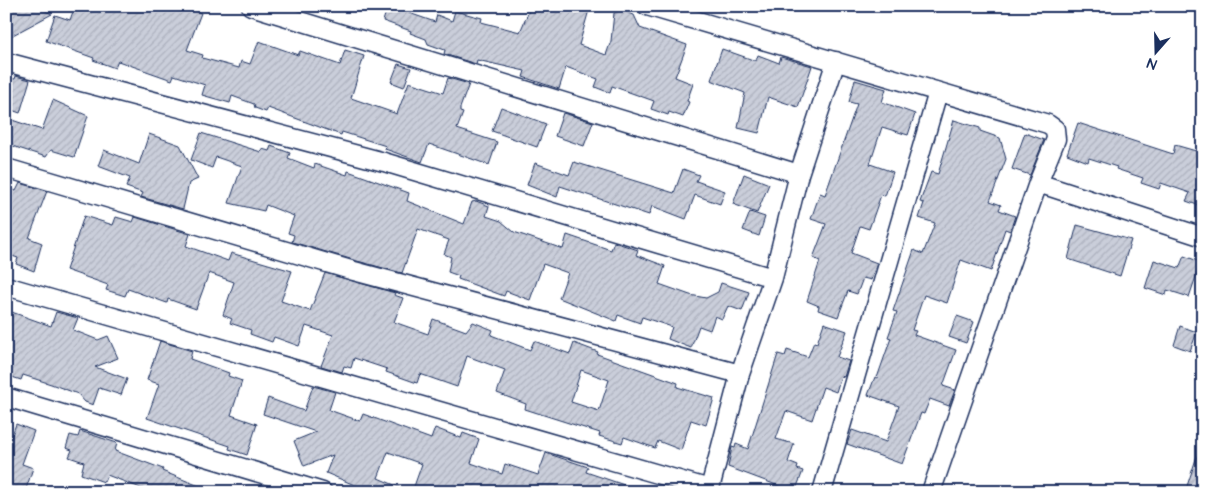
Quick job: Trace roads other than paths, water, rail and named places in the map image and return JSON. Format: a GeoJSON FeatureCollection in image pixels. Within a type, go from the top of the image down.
{"type":"FeatureCollection","features":[{"type":"Feature","properties":{"kind":"street"},"geometry":{"type":"LineString","coordinates":[[251,6],[799,174]]}},
{"type":"Feature","properties":{"kind":"street"},"geometry":{"type":"LineString","coordinates":[[647,6],[1048,124],[1056,129],[1056,139],[1038,183],[932,492]]}},
{"type":"Feature","properties":{"kind":"street"},"geometry":{"type":"LineString","coordinates":[[6,286],[709,490],[740,374],[773,278],[799,174],[836,61]]}},
{"type":"Feature","properties":{"kind":"street"},"geometry":{"type":"LineString","coordinates":[[6,62],[384,162],[773,278]]}},
{"type":"Feature","properties":{"kind":"street"},"geometry":{"type":"LineString","coordinates":[[822,492],[938,92]]}},
{"type":"Feature","properties":{"kind":"street"},"geometry":{"type":"LineString","coordinates":[[6,168],[354,271],[740,374]]}},
{"type":"Feature","properties":{"kind":"street"},"geometry":{"type":"LineString","coordinates":[[1038,183],[1203,236]]}},
{"type":"Feature","properties":{"kind":"street"},"geometry":{"type":"LineString","coordinates":[[6,397],[323,492]]}}]}
